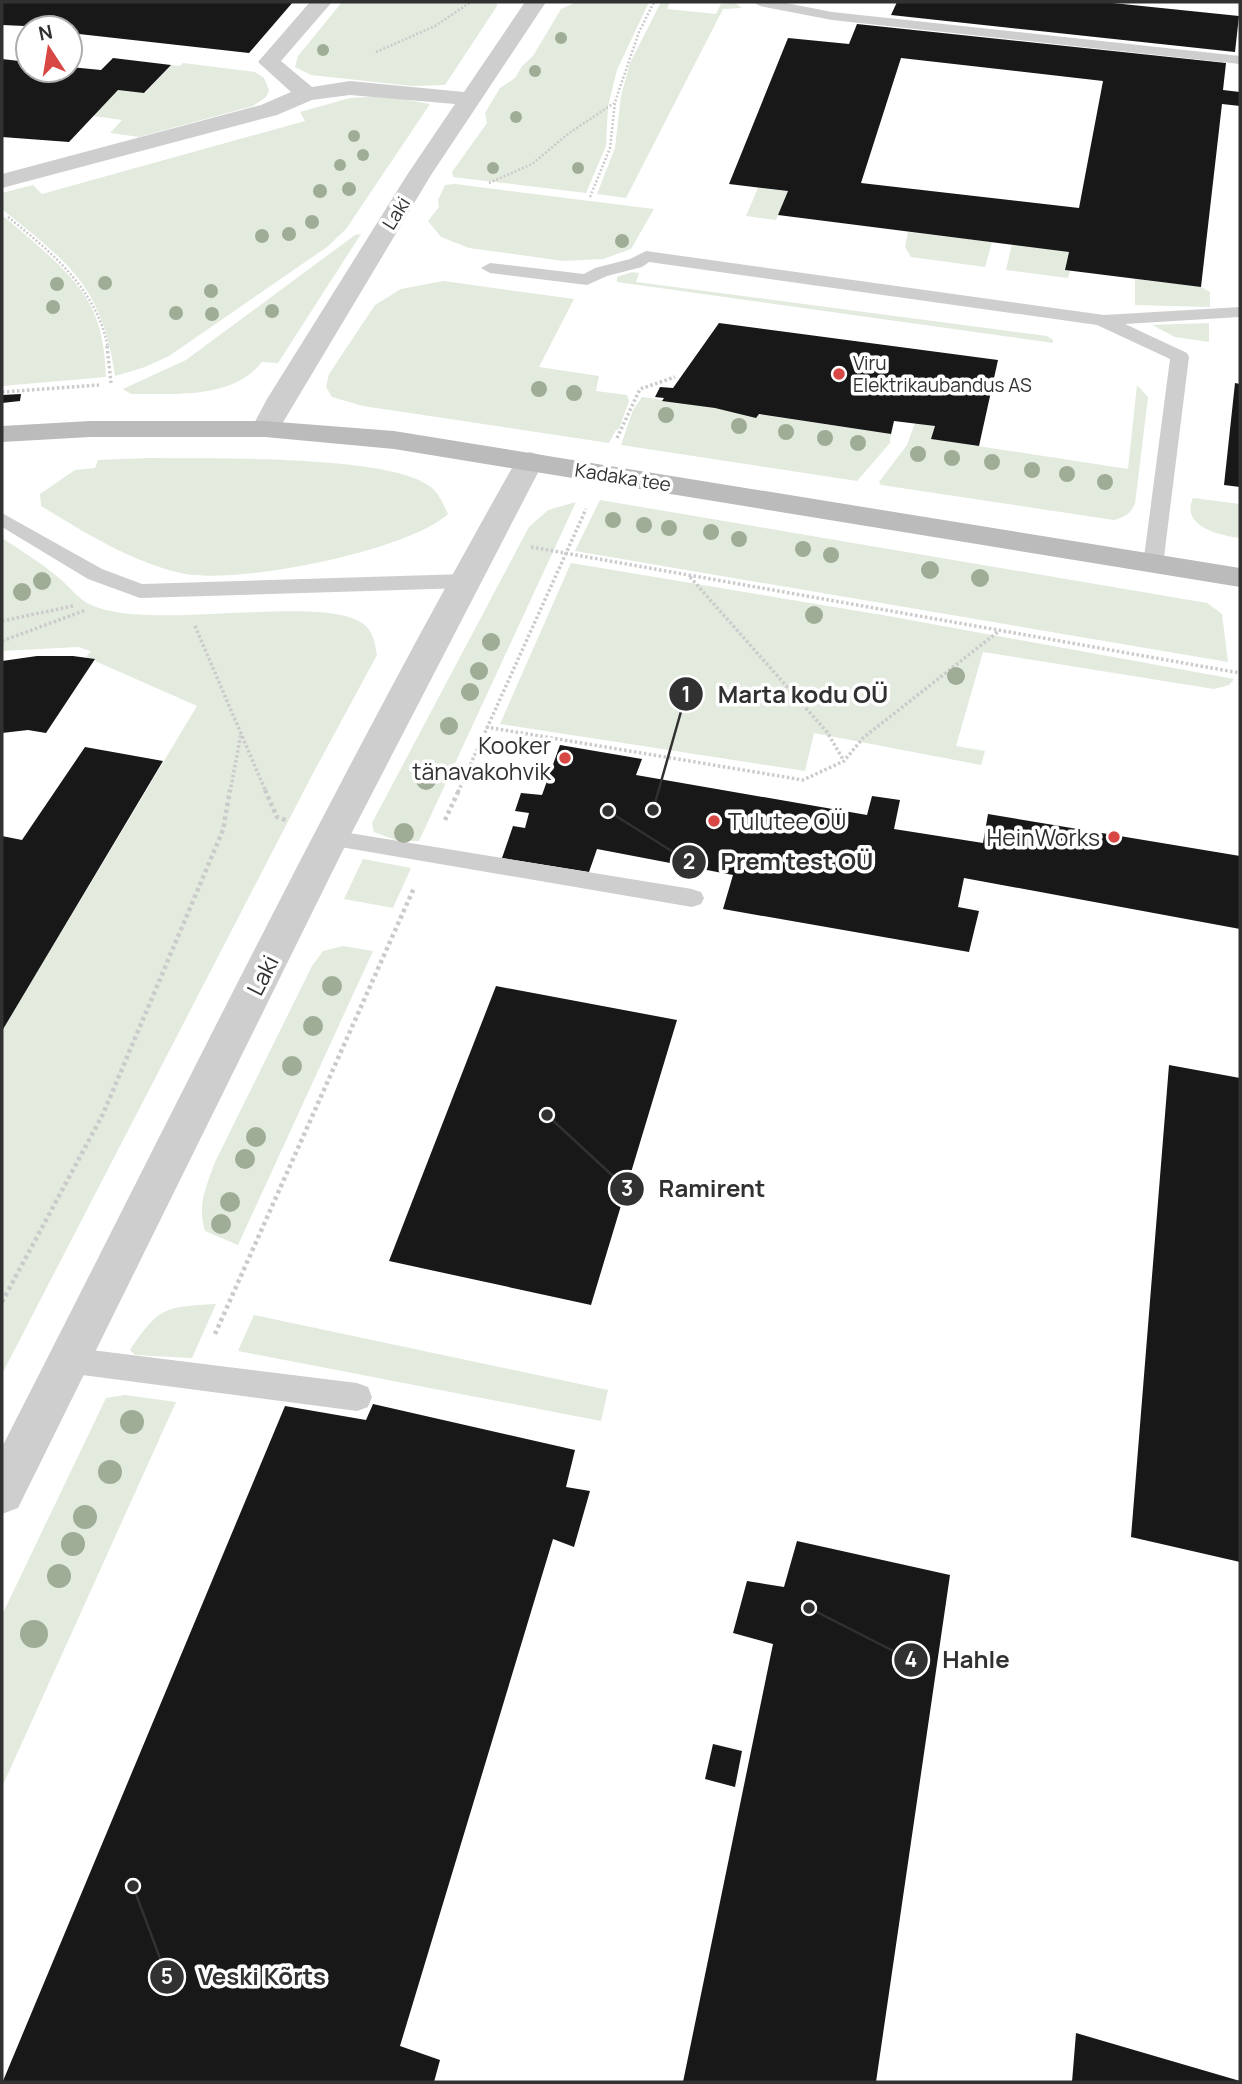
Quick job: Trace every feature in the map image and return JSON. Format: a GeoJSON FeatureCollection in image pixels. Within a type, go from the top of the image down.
{"type":"FeatureCollection","features":[{"type":"Feature","properties":{"kind":"main road","name":"Kadaka tee"},"geometry":{"type":"LineString","coordinates":[[2,434],[90,429],[265,429],[394,440],[530,461],[608,461],[1153,565],[1240,578]]}},
{"type":"Feature","properties":{"kind":"street"},"geometry":{"type":"LineString","coordinates":[[307,94],[269,62],[321,2]]}},
{"type":"Feature","properties":{"kind":"street","name":"Laki"},"geometry":{"type":"LineString","coordinates":[[265,429],[357,274],[535,2]]}},
{"type":"Feature","properties":{"kind":"street"},"geometry":{"type":"LineString","coordinates":[[2,181],[269,110],[307,94],[351,88],[470,99]]}},
{"type":"Feature","properties":{"kind":"street","name":"Laki"},"geometry":{"type":"LineString","coordinates":[[2,1493],[331,838],[530,461]]}},
{"type":"Feature","properties":{"kind":"lane"},"geometry":{"type":"LineString","coordinates":[[760,2],[832,16],[1240,60]]}},
{"type":"Feature","properties":{"kind":"lane"},"geometry":{"type":"LineString","coordinates":[[490,268],[587,280],[601,272],[636,263],[646,256],[1101,320],[1240,312]]}},
{"type":"Feature","properties":{"kind":"lane"},"geometry":{"type":"LineString","coordinates":[[1101,320],[1180,357],[1153,565]]}},
{"type":"Feature","properties":{"kind":"lane"},"geometry":{"type":"LineString","coordinates":[[2,519],[95,573],[140,591],[465,581]]}},
{"type":"Feature","properties":{"kind":"lane"},"geometry":{"type":"LineString","coordinates":[[331,838],[692,898]]}},
{"type":"Feature","properties":{"kind":"lane"},"geometry":{"type":"LineString","coordinates":[[67,1360],[356,1397]]}},
{"type":"Feature","properties":{"kind":"path"},"geometry":{"type":"LineString","coordinates":[[369,55],[435,26],[471,2]]}},
{"type":"Feature","properties":{"kind":"path"},"geometry":{"type":"LineString","coordinates":[[590,197],[610,148],[615,102],[639,32],[654,2]]}},
{"type":"Feature","properties":{"kind":"path"},"geometry":{"type":"LineString","coordinates":[[489,183],[532,164],[568,134],[615,102]]}},
{"type":"Feature","properties":{"kind":"path"},"geometry":{"type":"LineString","coordinates":[[2,212],[73,277],[97,312],[107,343],[111,383]]}},
{"type":"Feature","properties":{"kind":"path"},"geometry":{"type":"LineString","coordinates":[[196,1377],[640,389],[675,377]]}},
{"type":"Feature","properties":{"kind":"path"},"geometry":{"type":"LineString","coordinates":[[2,392],[99,386]]}},
{"type":"Feature","properties":{"kind":"path"},"geometry":{"type":"LineString","coordinates":[[564,554],[1240,673]]}},
{"type":"Feature","properties":{"kind":"path"},"geometry":{"type":"LineString","coordinates":[[689,576],[827,732],[844,761]]}},
{"type":"Feature","properties":{"kind":"path"},"geometry":{"type":"LineString","coordinates":[[2,641],[140,591],[194,623],[277,817],[331,838]]}},
{"type":"Feature","properties":{"kind":"path"},"geometry":{"type":"LineString","coordinates":[[486,727],[803,780],[844,761],[863,738],[1000,631]]}},
{"type":"Feature","properties":{"kind":"path"},"geometry":{"type":"LineString","coordinates":[[2,1302],[103,1114],[172,953],[223,830],[241,734]]}},
{"type":"Feature","properties":{"kind":"shaded area"},"geometry":{"type":"Polygon","coordinates":[[[342,2],[496,2],[497,6],[445,85],[412,86],[311,75],[295,67],[298,56],[342,2]]]}},
{"type":"Feature","properties":{"kind":"shaded area"},"geometry":{"type":"Polygon","coordinates":[[[577,2],[649,2],[617,70],[608,106],[606,146],[586,193],[453,177],[452,172],[487,123],[485,113],[500,88],[515,78],[522,66],[533,56],[561,9],[577,2]]]}},
{"type":"Feature","properties":{"kind":"shaded area"},"geometry":{"type":"Polygon","coordinates":[[[661,2],[670,2],[667,9],[716,14],[721,4],[735,3],[742,8],[723,9],[626,198],[597,194],[615,148],[621,96],[630,63],[661,2]]]}},
{"type":"Feature","properties":{"kind":"shaded area"},"geometry":{"type":"Polygon","coordinates":[[[183,63],[255,72],[264,78],[269,90],[266,97],[253,106],[139,137],[110,133],[122,120],[93,116],[118,90],[145,93],[171,65],[180,66],[183,63]]]}},
{"type":"Feature","properties":{"kind":"shaded area"},"geometry":{"type":"Polygon","coordinates":[[[385,96],[430,104],[346,229],[327,247],[169,356],[115,376],[101,319],[79,279],[64,262],[2,209],[2,193],[33,185],[42,194],[305,121],[300,112],[350,98],[385,96]]]}},
{"type":"Feature","properties":{"kind":"shaded area"},"geometry":{"type":"Polygon","coordinates":[[[455,184],[654,209],[631,249],[603,259],[564,261],[469,248],[441,237],[428,221],[439,207],[438,200],[445,185],[455,184]]]}},
{"type":"Feature","properties":{"kind":"shaded area"},"geometry":{"type":"Polygon","coordinates":[[[758,188],[788,191],[776,220],[746,216],[758,188]]]}},
{"type":"Feature","properties":{"kind":"shaded area"},"geometry":{"type":"Polygon","coordinates":[[[2,215],[54,260],[87,299],[101,337],[106,377],[2,386],[2,215]]]}},
{"type":"Feature","properties":{"kind":"shaded area"},"geometry":{"type":"Polygon","coordinates":[[[908,232],[992,242],[985,267],[911,257],[905,247],[908,232]]]}},
{"type":"Feature","properties":{"kind":"shaded area"},"geometry":{"type":"Polygon","coordinates":[[[361,234],[278,363],[262,362],[250,374],[235,383],[202,392],[131,394],[123,389],[186,360],[355,235],[361,234]]]}},
{"type":"Feature","properties":{"kind":"shaded area"},"geometry":{"type":"Polygon","coordinates":[[[1012,244],[1069,252],[1065,270],[1070,271],[1068,278],[1006,270],[1012,244]]]}},
{"type":"Feature","properties":{"kind":"shaded area"},"geometry":{"type":"Polygon","coordinates":[[[632,272],[639,273],[636,282],[1047,336],[1053,343],[617,282],[617,277],[632,272]]]}},
{"type":"Feature","properties":{"kind":"shaded area"},"geometry":{"type":"Polygon","coordinates":[[[1135,279],[1201,287],[1210,292],[1210,307],[1135,305],[1135,279]]]}},
{"type":"Feature","properties":{"kind":"shaded area"},"geometry":{"type":"Polygon","coordinates":[[[443,281],[574,299],[539,367],[599,376],[596,391],[627,395],[629,401],[619,429],[609,443],[363,406],[332,397],[326,387],[329,374],[375,305],[401,289],[443,281]]]}},
{"type":"Feature","properties":{"kind":"shaded area"},"geometry":{"type":"Polygon","coordinates":[[[1209,323],[1209,342],[1175,337],[1152,325],[1209,323]]]}},
{"type":"Feature","properties":{"kind":"shaded area"},"geometry":{"type":"Polygon","coordinates":[[[1137,385],[1148,397],[1135,504],[1129,513],[1121,518],[1114,520],[881,485],[879,482],[907,445],[915,423],[935,426],[932,439],[1128,469],[1137,385]]]}},
{"type":"Feature","properties":{"kind":"shaded area"},"geometry":{"type":"Polygon","coordinates":[[[642,397],[891,434],[890,443],[857,481],[621,445],[633,410],[642,397]]]}},
{"type":"Feature","properties":{"kind":"shaded area"},"geometry":{"type":"Polygon","coordinates":[[[149,458],[296,461],[377,469],[409,476],[431,487],[448,514],[427,528],[397,541],[360,552],[278,570],[206,576],[181,573],[144,561],[108,545],[41,506],[40,494],[75,470],[95,468],[98,460],[149,458]]]}},
{"type":"Feature","properties":{"kind":"shaded area"},"geometry":{"type":"Polygon","coordinates":[[[1193,498],[1240,504],[1240,538],[1213,532],[1197,523],[1190,508],[1193,498]]]}},
{"type":"Feature","properties":{"kind":"shaded area"},"geometry":{"type":"Polygon","coordinates":[[[600,500],[1207,603],[1222,614],[1228,662],[575,551],[600,500]]]}},
{"type":"Feature","properties":{"kind":"shaded area"},"geometry":{"type":"Polygon","coordinates":[[[576,502],[419,841],[398,841],[374,832],[372,823],[529,527],[548,510],[576,502]]]}},
{"type":"Feature","properties":{"kind":"shaded area"},"geometry":{"type":"Polygon","coordinates":[[[2,538],[45,567],[91,605],[119,613],[154,615],[278,611],[346,616],[369,629],[377,655],[2,1374],[2,1031],[197,706],[86,657],[91,651],[78,647],[2,651],[2,538]]]}},
{"type":"Feature","properties":{"kind":"shaded area"},"geometry":{"type":"Polygon","coordinates":[[[571,563],[888,616],[1234,679],[1229,685],[1214,689],[983,652],[956,746],[985,751],[981,765],[814,733],[805,771],[500,724],[571,563]]]}},
{"type":"Feature","properties":{"kind":"shaded area"},"geometry":{"type":"Polygon","coordinates":[[[363,859],[411,868],[393,908],[344,899],[363,859]]]}},
{"type":"Feature","properties":{"kind":"shaded area"},"geometry":{"type":"Polygon","coordinates":[[[343,946],[373,951],[238,1245],[205,1231],[202,1204],[215,1162],[312,966],[323,951],[343,946]]]}},
{"type":"Feature","properties":{"kind":"shaded area"},"geometry":{"type":"Polygon","coordinates":[[[216,1304],[192,1358],[135,1355],[130,1350],[148,1325],[164,1312],[185,1306],[216,1304]]]}},
{"type":"Feature","properties":{"kind":"shaded area"},"geometry":{"type":"Polygon","coordinates":[[[254,1315],[608,1390],[601,1421],[238,1351],[254,1315]]]}},
{"type":"Feature","properties":{"kind":"shaded area"},"geometry":{"type":"Polygon","coordinates":[[[125,1395],[176,1402],[2,1787],[2,1615],[106,1398],[125,1395]]]}},
{"type":"Feature","properties":{"kind":"building"},"geometry":{"type":"Polygon","coordinates":[[[2,2],[293,2],[249,53],[84,35],[84,14],[14,14],[14,26],[2,25],[2,2]]]}},
{"type":"Feature","properties":{"kind":"building"},"geometry":{"type":"Polygon","coordinates":[[[897,2],[1103,2],[1239,16],[1235,52],[891,15],[897,2]]]}},
{"type":"Feature","properties":{"kind":"building"},"geometry":{"type":"Polygon","coordinates":[[[857,24],[1226,63],[1223,90],[1240,92],[1240,106],[1222,104],[1201,287],[1065,270],[1069,252],[778,215],[788,191],[729,184],[788,38],[849,44],[857,24]],[[901,58],[861,183],[1079,208],[1103,81],[901,58]]]}},
{"type":"Feature","properties":{"kind":"building"},"geometry":{"type":"Polygon","coordinates":[[[113,58],[171,65],[144,93],[118,90],[69,142],[2,137],[2,59],[14,60],[14,84],[84,84],[84,68],[101,70],[113,58]]]}},
{"type":"Feature","properties":{"kind":"building","name":"Viru Elektrikaubandus AS"},"geometry":{"type":"Polygon","coordinates":[[[719,323],[998,360],[979,446],[931,439],[935,426],[894,421],[891,434],[759,414],[756,418],[715,408],[662,401],[664,398],[655,397],[660,387],[673,388],[719,323]]]}},
{"type":"Feature","properties":{"kind":"building"},"geometry":{"type":"Polygon","coordinates":[[[1235,383],[1240,384],[1240,487],[1224,485],[1235,383]]]}},
{"type":"Feature","properties":{"kind":"building"},"geometry":{"type":"Polygon","coordinates":[[[21,394],[20,401],[2,403],[2,395],[21,394]]]}},
{"type":"Feature","properties":{"kind":"building"},"geometry":{"type":"Polygon","coordinates":[[[37,656],[95,659],[46,733],[28,730],[2,733],[2,661],[37,656]]]}},
{"type":"Feature","properties":{"kind":"building"},"geometry":{"type":"Polygon","coordinates":[[[560,745],[642,759],[636,775],[867,815],[872,796],[900,800],[894,829],[983,843],[988,814],[1240,856],[1240,929],[964,878],[958,907],[979,911],[969,952],[723,909],[733,875],[597,849],[589,872],[502,858],[513,826],[525,828],[529,813],[515,811],[521,793],[542,795],[560,745]]]}},
{"type":"Feature","properties":{"kind":"building"},"geometry":{"type":"Polygon","coordinates":[[[85,747],[163,761],[2,1031],[2,836],[22,840],[85,747]]]}},
{"type":"Feature","properties":{"kind":"building"},"geometry":{"type":"Polygon","coordinates":[[[496,986],[677,1020],[591,1305],[389,1261],[496,986]]]}},
{"type":"Feature","properties":{"kind":"building"},"geometry":{"type":"Polygon","coordinates":[[[1169,1065],[1240,1078],[1240,1562],[1131,1537],[1169,1065]]]}},
{"type":"Feature","properties":{"kind":"building"},"geometry":{"type":"Polygon","coordinates":[[[373,1404],[575,1450],[566,1487],[590,1491],[574,1547],[553,1539],[400,2046],[440,2060],[434,2082],[3,2081],[285,1406],[366,1420],[373,1404]]]}},
{"type":"Feature","properties":{"kind":"building"},"geometry":{"type":"Polygon","coordinates":[[[797,1541],[950,1575],[876,2082],[683,2082],[773,1644],[733,1633],[747,1581],[784,1587],[797,1541]]]}},
{"type":"Feature","properties":{"kind":"building"},"geometry":{"type":"Polygon","coordinates":[[[713,1744],[742,1751],[735,1787],[705,1779],[713,1744]]]}},
{"type":"Feature","properties":{"kind":"building"},"geometry":{"type":"Polygon","coordinates":[[[1076,2033],[1240,2081],[1240,2082],[1072,2082],[1076,2033]]]}},
{"type":"Feature","properties":{"kind":"place","name":"Viru Elektrikaubandus AS"},"geometry":{"type":"Point","coordinates":[839,374]}},
{"type":"Feature","properties":{"kind":"place","name":"Kooker tänavakohvik"},"geometry":{"type":"Point","coordinates":[565,758]}},
{"type":"Feature","properties":{"kind":"place","name":"Marta kodu OÜ"},"geometry":{"type":"Point","coordinates":[653,810]}},
{"type":"Feature","properties":{"kind":"place","name":"Prem test OÜ"},"geometry":{"type":"Point","coordinates":[608,811]}},
{"type":"Feature","properties":{"kind":"place","name":"Tulutee OÜ"},"geometry":{"type":"Point","coordinates":[714,821]}},
{"type":"Feature","properties":{"kind":"place","name":"HeinWorks"},"geometry":{"type":"Point","coordinates":[1114,837]}},
{"type":"Feature","properties":{"kind":"place","name":"Ramirent"},"geometry":{"type":"Point","coordinates":[547,1115]}},
{"type":"Feature","properties":{"kind":"place","name":"Hahle"},"geometry":{"type":"Point","coordinates":[809,1608]}},
{"type":"Feature","properties":{"kind":"place","name":"Veski Kõrts"},"geometry":{"type":"Point","coordinates":[133,1886]}}]}
